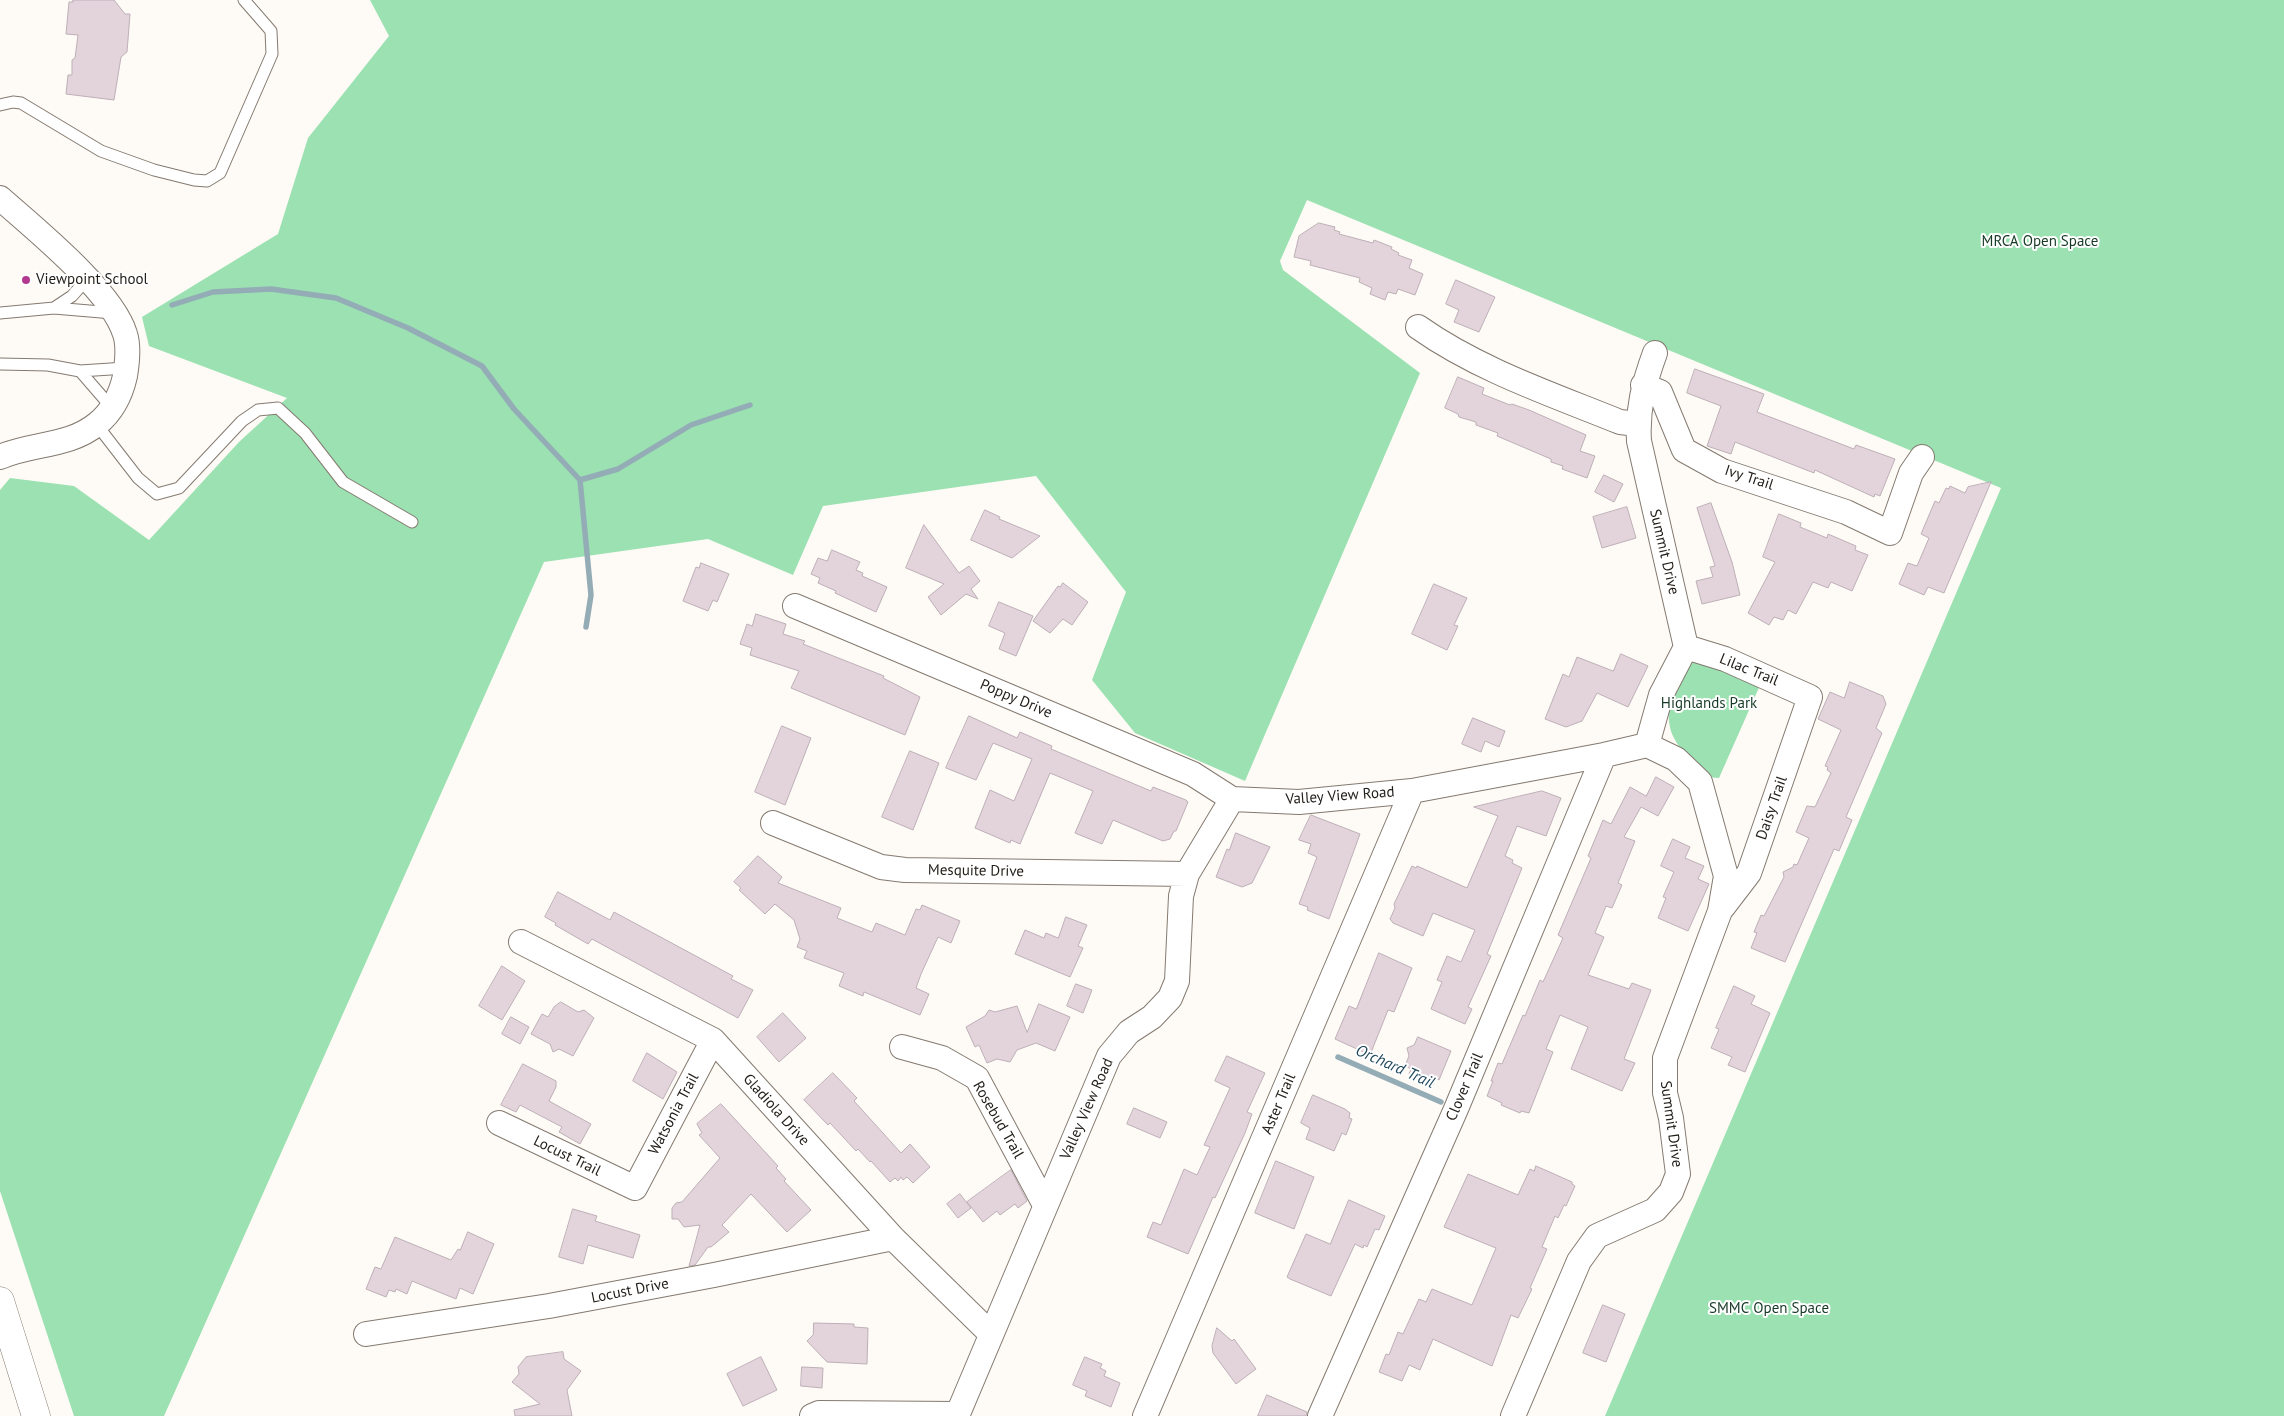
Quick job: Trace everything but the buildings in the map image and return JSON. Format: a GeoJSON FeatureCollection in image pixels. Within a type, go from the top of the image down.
{"type":"FeatureCollection","features":[{"type":"Feature","properties":{"kind":"main road"},"geometry":{"type":"LineString","coordinates":[[0,1302],[36,1416]]}},
{"type":"Feature","properties":{"kind":"street"},"geometry":{"type":"LineString","coordinates":[[0,198],[87,279],[116,313],[126,336],[126,368],[123,388],[104,416],[70,439],[0,457]]}},
{"type":"Feature","properties":{"kind":"street"},"geometry":{"type":"LineString","coordinates":[[1418,327],[1446,346],[1484,366],[1620,422],[1638,424]]}},
{"type":"Feature","properties":{"kind":"street","name":"Summit Drive"},"geometry":{"type":"LineString","coordinates":[[1655,354],[1643,385],[1638,424],[1639,441],[1686,647]]}},
{"type":"Feature","properties":{"kind":"street","name":"Ivy Trail"},"geometry":{"type":"LineString","coordinates":[[1643,385],[1660,392],[1684,450],[1722,470],[1846,512],[1890,533],[1911,473],[1922,457]]}},
{"type":"Feature","properties":{"kind":"street","name":"Poppy Drive"},"geometry":{"type":"LineString","coordinates":[[795,606],[1193,774],[1232,799]]}},
{"type":"Feature","properties":{"kind":"street"},"geometry":{"type":"LineString","coordinates":[[1647,745],[1661,695],[1686,647]]}},
{"type":"Feature","properties":{"kind":"street","name":"Lilac Trail"},"geometry":{"type":"LineString","coordinates":[[1686,647],[1725,659],[1810,697]]}},
{"type":"Feature","properties":{"kind":"street","name":"Daisy Trail"},"geometry":{"type":"LineString","coordinates":[[1720,911],[1749,873],[1810,697]]}},
{"type":"Feature","properties":{"kind":"street","name":"Summit Drive"},"geometry":{"type":"LineString","coordinates":[[1513,1416],[1579,1261],[1597,1236],[1656,1210],[1671,1192],[1678,1174],[1671,1118],[1665,1093],[1664,1058],[1720,911],[1726,876],[1700,782],[1676,759],[1647,745]]}},
{"type":"Feature","properties":{"kind":"street","name":"Valley View Road"},"geometry":{"type":"LineString","coordinates":[[957,1415],[1109,1056],[1129,1032],[1152,1017],[1170,998],[1177,981],[1181,896],[1187,874],[1232,799],[1299,802],[1412,791],[1604,755],[1647,745]]}},
{"type":"Feature","properties":{"kind":"street","name":"Clover Trail"},"geometry":{"type":"LineString","coordinates":[[1320,1416],[1456,1109],[1604,755]]}},
{"type":"Feature","properties":{"kind":"street","name":"Aster Trail"},"geometry":{"type":"LineString","coordinates":[[1145,1416],[1412,791]]}},
{"type":"Feature","properties":{"kind":"street","name":"Mesquite Drive"},"geometry":{"type":"LineString","coordinates":[[773,823],[881,867],[905,870],[1187,874]]}},
{"type":"Feature","properties":{"kind":"street","name":"Gladiola Drive"},"geometry":{"type":"LineString","coordinates":[[521,942],[713,1040],[893,1238],[990,1334]]}},
{"type":"Feature","properties":{"kind":"street","name":"Watsonia Trail"},"geometry":{"type":"LineString","coordinates":[[634,1188],[713,1040]]}},
{"type":"Feature","properties":{"kind":"street","name":"Rosebud Trail"},"geometry":{"type":"LineString","coordinates":[[902,1047],[942,1058],[977,1078],[1045,1205]]}},
{"type":"Feature","properties":{"kind":"street","name":"Locust Trail"},"geometry":{"type":"LineString","coordinates":[[499,1123],[634,1188]]}},
{"type":"Feature","properties":{"kind":"street","name":"Locust Drive"},"geometry":{"type":"LineString","coordinates":[[366,1334],[559,1304],[893,1238]]}},
{"type":"Feature","properties":{"kind":"street"},"geometry":{"type":"LineString","coordinates":[[812,1416],[819,1413],[957,1415]]}},
{"type":"Feature","properties":{"kind":"lane"},"geometry":{"type":"LineString","coordinates":[[0,105],[13,102],[22,103],[101,151],[154,170],[194,180],[207,181],[220,173],[272,54],[271,31],[244,0]]}},
{"type":"Feature","properties":{"kind":"lane"},"geometry":{"type":"LineString","coordinates":[[54,308],[72,296],[87,279]]}},
{"type":"Feature","properties":{"kind":"lane"},"geometry":{"type":"LineString","coordinates":[[0,313],[54,308],[116,313]]}},
{"type":"Feature","properties":{"kind":"lane"},"geometry":{"type":"LineString","coordinates":[[0,364],[48,365],[80,371],[126,368]]}},
{"type":"Feature","properties":{"kind":"lane"},"geometry":{"type":"LineString","coordinates":[[80,371],[138,478],[157,494],[179,488],[242,421],[258,410],[278,408],[306,433],[344,482],[412,522]]}},
{"type":"Feature","properties":{"kind":"green space"},"geometry":{"type":"Polygon","coordinates":[[[370,0],[2284,0],[2284,1416],[1605,1416],[2001,488],[1307,200],[1280,261],[1283,270],[1420,373],[1245,781],[1135,733],[1092,680],[1126,592],[1036,476],[823,506],[793,575],[708,539],[544,562],[164,1416],[74,1416],[0,1191],[0,490],[10,478],[74,486],[149,540],[239,442],[287,398],[149,346],[142,317],[278,234],[308,138],[389,36],[370,0]]]}},
{"type":"Feature","properties":{"kind":"green space","name":"Highlands Park"},"geometry":{"type":"Polygon","coordinates":[[[1702,658],[1761,683],[1719,778],[1706,777],[1685,753],[1674,738],[1669,720],[1670,700],[1676,680],[1687,664],[1702,658]]]}},
{"type":"Feature","properties":{"kind":"waterway"},"geometry":{"type":"LineString","coordinates":[[172,305],[213,292],[271,289],[336,298],[408,328],[482,366],[514,409],[580,480],[591,595],[586,627]]}},
{"type":"Feature","properties":{"kind":"waterway"},"geometry":{"type":"LineString","coordinates":[[580,480],[618,469],[691,425],[750,405]]}},
{"type":"Feature","properties":{"kind":"waterway","name":"Orchard Trail"},"geometry":{"type":"LineString","coordinates":[[1338,1057],[1441,1102]]}},
{"type":"Feature","properties":{"kind":"place","name":"Viewpoint School"},"geometry":{"type":"Point","coordinates":[26,280]}},
{"type":"Feature","properties":{"kind":"park label","name":"MRCA Open Space"},"geometry":{"type":"Point","coordinates":[2040,242]}},
{"type":"Feature","properties":{"kind":"park label","name":"SMMC Open Space"},"geometry":{"type":"Point","coordinates":[1769,1309]}}]}
